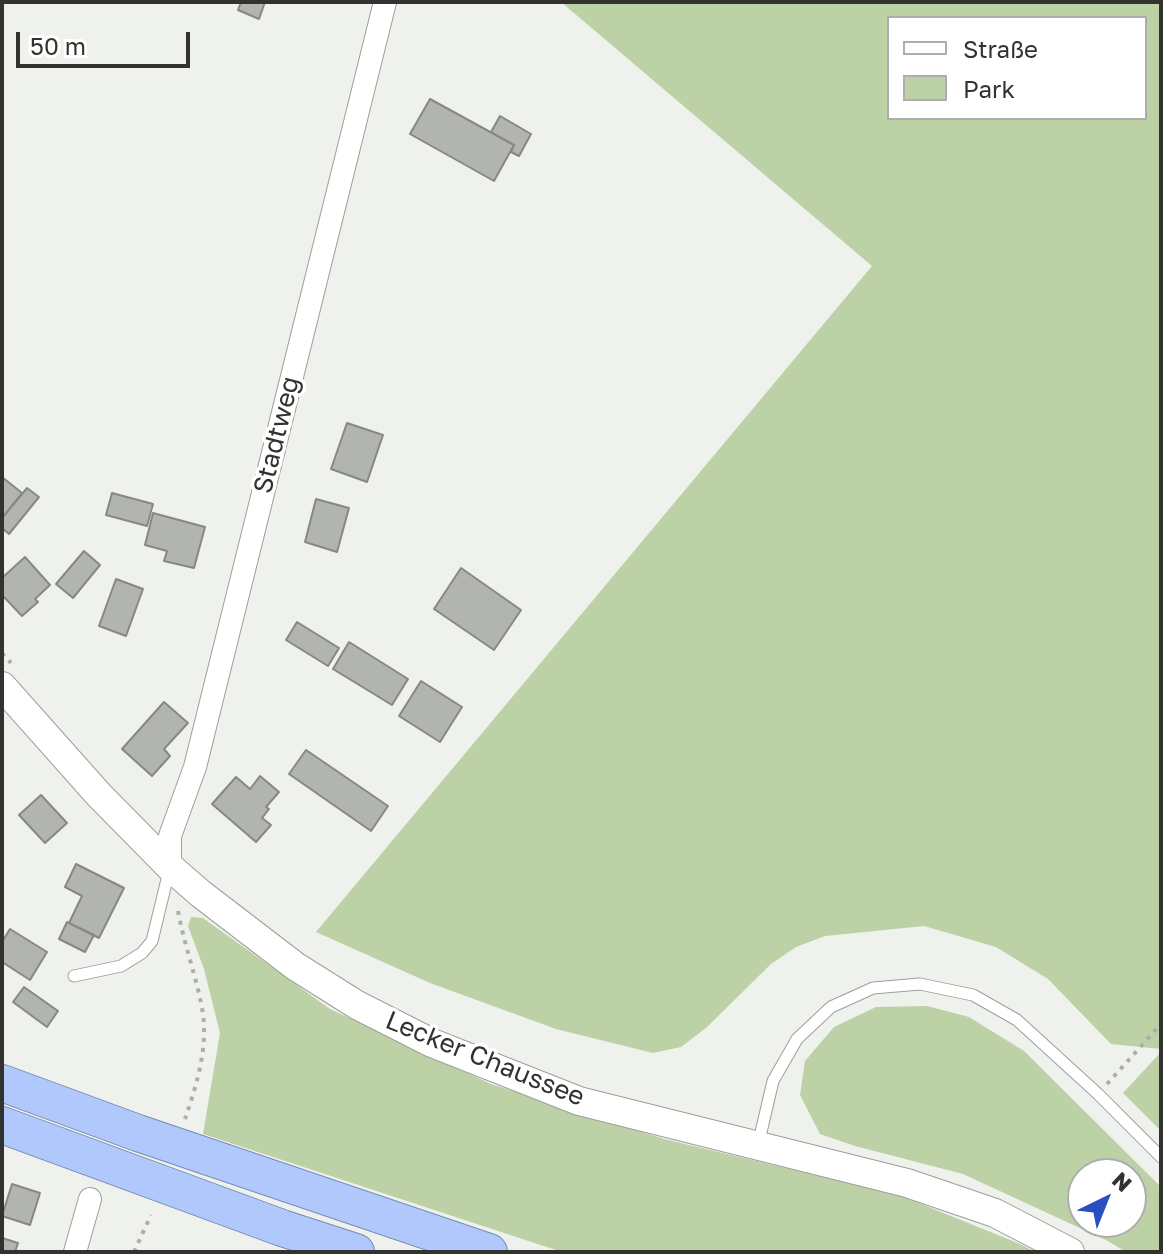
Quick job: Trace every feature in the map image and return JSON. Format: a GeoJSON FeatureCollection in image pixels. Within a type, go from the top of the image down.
{"type":"FeatureCollection","features":[{"type":"Feature","properties":{"kind":"highway"},"geometry":{"type":"LineString","coordinates":[[2,1083],[152,1138],[489,1252]]}},
{"type":"Feature","properties":{"kind":"highway"},"geometry":{"type":"LineString","coordinates":[[2,1125],[356,1252]]}},
{"type":"Feature","properties":{"kind":"street","name":"Stadtweg"},"geometry":{"type":"LineString","coordinates":[[170,867],[170,836],[195,767],[385,2]]}},
{"type":"Feature","properties":{"kind":"street","name":"Lecker Chaussee"},"geometry":{"type":"LineString","coordinates":[[2,686],[99,795],[170,867],[295,966],[357,1005],[432,1043],[579,1101],[922,1188],[995,1213],[1070,1252]]}},
{"type":"Feature","properties":{"kind":"street"},"geometry":{"type":"LineString","coordinates":[[75,1252],[90,1199]]}},
{"type":"Feature","properties":{"kind":"lane"},"geometry":{"type":"LineString","coordinates":[[74,976],[121,966],[142,953],[152,941],[170,867]]}},
{"type":"Feature","properties":{"kind":"lane"},"geometry":{"type":"LineString","coordinates":[[758,1145],[773,1081],[797,1039],[831,1007],[873,988],[920,984],[973,995],[1017,1020],[1161,1157]]}},
{"type":"Feature","properties":{"kind":"path"},"geometry":{"type":"LineString","coordinates":[[178,911],[183,941],[203,1010],[203,1044],[198,1080],[185,1119]]}},
{"type":"Feature","properties":{"kind":"path"},"geometry":{"type":"LineString","coordinates":[[1098,1094],[1161,1024]]}},
{"type":"Feature","properties":{"kind":"path"},"geometry":{"type":"LineString","coordinates":[[134,1252],[151,1215]]}},
{"type":"Feature","properties":{"kind":"green space"},"geometry":{"type":"Polygon","coordinates":[[[561,2],[1161,2],[1161,1049],[1111,1044],[1048,979],[996,947],[924,926],[825,936],[796,947],[771,964],[706,1028],[681,1047],[653,1053],[556,1029],[430,983],[316,932],[872,266],[561,2]]]}},
{"type":"Feature","properties":{"kind":"green space"},"geometry":{"type":"Polygon","coordinates":[[[191,917],[203,918],[330,1009],[491,1084],[664,1139],[899,1195],[1035,1252],[562,1252],[203,1134],[220,1033],[204,969],[188,926],[191,917]]]}},
{"type":"Feature","properties":{"kind":"green space"},"geometry":{"type":"Polygon","coordinates":[[[927,1006],[969,1017],[1024,1051],[1132,1158],[1067,1158],[1067,1222],[963,1174],[820,1134],[800,1095],[805,1061],[834,1027],[876,1007],[927,1006]]]}},
{"type":"Feature","properties":{"kind":"green space"},"geometry":{"type":"Polygon","coordinates":[[[1161,1052],[1161,1131],[1123,1093],[1161,1052]]]}},
{"type":"Feature","properties":{"kind":"green space"},"geometry":{"type":"Polygon","coordinates":[[[1147,1173],[1161,1187],[1161,1252],[1126,1252],[1102,1238],[1147,1238],[1147,1173]]]}},
{"type":"Feature","properties":{"kind":"building"},"geometry":{"type":"Polygon","coordinates":[[[241,2],[265,2],[259,19],[238,10],[241,2]]]}},
{"type":"Feature","properties":{"kind":"building"},"geometry":{"type":"Polygon","coordinates":[[[430,99],[514,145],[494,181],[410,134],[430,99]]]}},
{"type":"Feature","properties":{"kind":"building"},"geometry":{"type":"Polygon","coordinates":[[[500,116],[531,134],[519,156],[511,152],[514,145],[491,132],[500,116]]]}},
{"type":"Feature","properties":{"kind":"building"},"geometry":{"type":"Polygon","coordinates":[[[347,423],[383,435],[367,482],[331,469],[347,423]]]}},
{"type":"Feature","properties":{"kind":"building"},"geometry":{"type":"Polygon","coordinates":[[[2,477],[22,493],[2,518],[2,477]]]}},
{"type":"Feature","properties":{"kind":"building"},"geometry":{"type":"Polygon","coordinates":[[[27,488],[39,497],[9,534],[2,528],[2,518],[27,488]]]}},
{"type":"Feature","properties":{"kind":"building"},"geometry":{"type":"Polygon","coordinates":[[[112,493],[153,504],[147,526],[106,515],[112,493]]]}},
{"type":"Feature","properties":{"kind":"building"},"geometry":{"type":"Polygon","coordinates":[[[316,499],[349,508],[337,552],[305,542],[316,499]]]}},
{"type":"Feature","properties":{"kind":"building"},"geometry":{"type":"Polygon","coordinates":[[[153,513],[205,527],[194,568],[164,561],[167,551],[145,545],[153,513]]]}},
{"type":"Feature","properties":{"kind":"building"},"geometry":{"type":"Polygon","coordinates":[[[84,551],[100,565],[73,598],[56,584],[84,551]]]}},
{"type":"Feature","properties":{"kind":"building"},"geometry":{"type":"Polygon","coordinates":[[[25,557],[50,585],[35,599],[38,602],[22,616],[2,595],[2,578],[25,557]]]}},
{"type":"Feature","properties":{"kind":"building"},"geometry":{"type":"Polygon","coordinates":[[[461,568],[521,610],[494,650],[434,609],[461,568]]]}},
{"type":"Feature","properties":{"kind":"building"},"geometry":{"type":"Polygon","coordinates":[[[116,579],[143,589],[126,636],[99,626],[116,579]]]}},
{"type":"Feature","properties":{"kind":"building"},"geometry":{"type":"Polygon","coordinates":[[[297,622],[339,648],[328,666],[286,640],[297,622]]]}},
{"type":"Feature","properties":{"kind":"building"},"geometry":{"type":"Polygon","coordinates":[[[349,642],[408,679],[392,705],[333,669],[349,642]]]}},
{"type":"Feature","properties":{"kind":"building"},"geometry":{"type":"Polygon","coordinates":[[[421,681],[462,707],[440,742],[399,716],[421,681]]]}},
{"type":"Feature","properties":{"kind":"building"},"geometry":{"type":"Polygon","coordinates":[[[164,702],[188,723],[164,749],[170,756],[152,776],[122,749],[164,702]]]}},
{"type":"Feature","properties":{"kind":"building"},"geometry":{"type":"Polygon","coordinates":[[[306,750],[388,806],[371,831],[289,774],[306,750]]]}},
{"type":"Feature","properties":{"kind":"building"},"geometry":{"type":"Polygon","coordinates":[[[260,776],[279,792],[266,807],[269,809],[262,818],[271,825],[256,842],[212,804],[236,777],[250,789],[260,776]]]}},
{"type":"Feature","properties":{"kind":"building"},"geometry":{"type":"Polygon","coordinates":[[[41,795],[67,823],[45,843],[19,815],[41,795]]]}},
{"type":"Feature","properties":{"kind":"building"},"geometry":{"type":"Polygon","coordinates":[[[76,864],[124,888],[99,938],[69,923],[82,896],[65,887],[76,864]]]}},
{"type":"Feature","properties":{"kind":"building"},"geometry":{"type":"Polygon","coordinates":[[[67,922],[94,935],[85,952],[59,939],[67,922]]]}},
{"type":"Feature","properties":{"kind":"building"},"geometry":{"type":"Polygon","coordinates":[[[10,929],[47,952],[30,980],[2,962],[2,942],[10,929]]]}},
{"type":"Feature","properties":{"kind":"building"},"geometry":{"type":"Polygon","coordinates":[[[24,987],[58,1011],[47,1027],[13,1002],[24,987]]]}},
{"type":"Feature","properties":{"kind":"building"},"geometry":{"type":"Polygon","coordinates":[[[12,1184],[40,1193],[30,1225],[2,1216],[12,1184]]]}},
{"type":"Feature","properties":{"kind":"building"},"geometry":{"type":"Polygon","coordinates":[[[2,1238],[18,1243],[15,1252],[2,1252],[2,1238]]]}}]}
